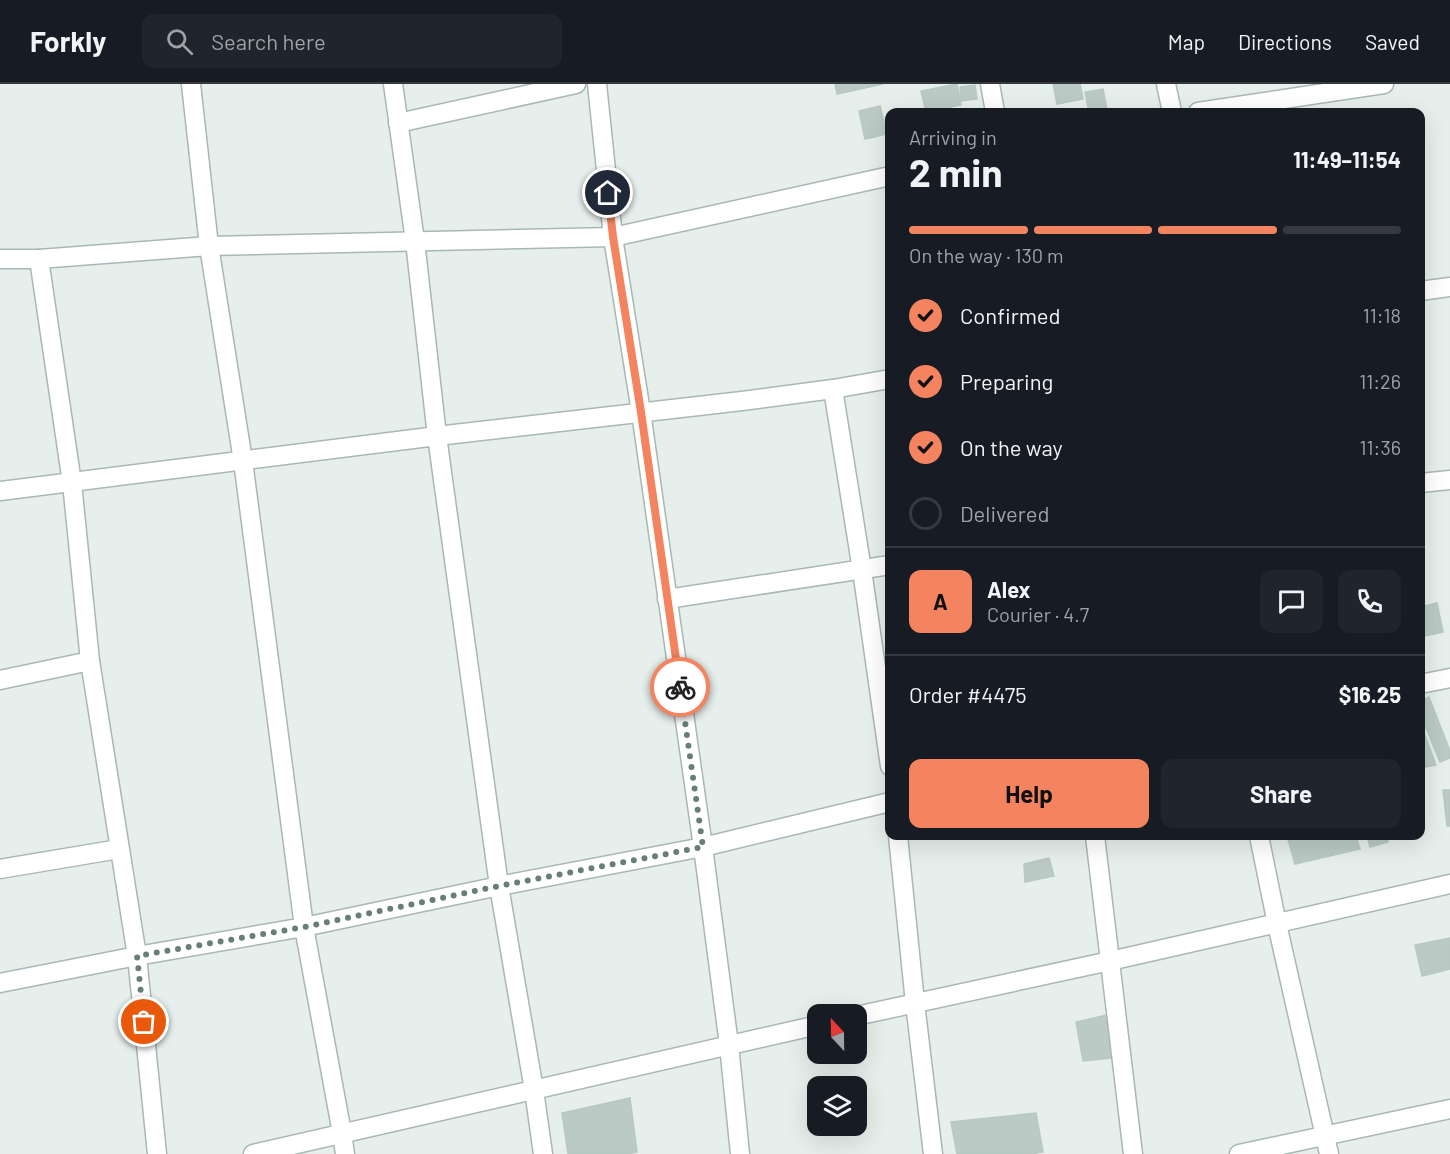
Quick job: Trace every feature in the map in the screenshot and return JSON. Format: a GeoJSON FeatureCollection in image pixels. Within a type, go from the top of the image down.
{"type":"FeatureCollection","features":[{"type":"Feature","properties":{"kind":"street"},"geometry":{"type":"LineString","coordinates":[[191,84],[209,246],[243,461],[304,927],[345,1154]]}},
{"type":"Feature","properties":{"kind":"street"},"geometry":{"type":"LineString","coordinates":[[393,84],[415,241],[437,436],[499,886],[543,1154]]}},
{"type":"Feature","properties":{"kind":"street"},"geometry":{"type":"LineString","coordinates":[[398,123],[576,84]]}},
{"type":"Feature","properties":{"kind":"street"},"geometry":{"type":"LineString","coordinates":[[597,84],[613,237],[641,412],[703,847],[729,1045],[740,1154]]}},
{"type":"Feature","properties":{"kind":"street"},"geometry":{"type":"LineString","coordinates":[[990,84],[994,108]]}},
{"type":"Feature","properties":{"kind":"street"},"geometry":{"type":"LineString","coordinates":[[1166,84],[1171,108]]}},
{"type":"Feature","properties":{"kind":"street"},"geometry":{"type":"LineString","coordinates":[[1225,108],[1384,84]]}},
{"type":"Feature","properties":{"kind":"street"},"geometry":{"type":"LineString","coordinates":[[0,259],[39,259],[209,246],[613,237],[885,177]]}},
{"type":"Feature","properties":{"kind":"street"},"geometry":{"type":"LineString","coordinates":[[39,259],[72,483],[90,661],[137,956],[158,1154]]}},
{"type":"Feature","properties":{"kind":"street"},"geometry":{"type":"LineString","coordinates":[[1425,290],[1450,288]]}},
{"type":"Feature","properties":{"kind":"street"},"geometry":{"type":"LineString","coordinates":[[0,491],[437,436],[742,402],[885,380]]}},
{"type":"Feature","properties":{"kind":"street"},"geometry":{"type":"LineString","coordinates":[[833,389],[885,731]]}},
{"type":"Feature","properties":{"kind":"street"},"geometry":{"type":"LineString","coordinates":[[1425,482],[1450,480]]}},
{"type":"Feature","properties":{"kind":"street"},"geometry":{"type":"LineString","coordinates":[[667,599],[885,566]]}},
{"type":"Feature","properties":{"kind":"street"},"geometry":{"type":"LineString","coordinates":[[0,680],[90,661]]}},
{"type":"Feature","properties":{"kind":"street"},"geometry":{"type":"LineString","coordinates":[[1425,683],[1450,678]]}},
{"type":"Feature","properties":{"kind":"street"},"geometry":{"type":"LineString","coordinates":[[0,983],[304,927],[499,886],[703,847],[885,802]]}},
{"type":"Feature","properties":{"kind":"street"},"geometry":{"type":"LineString","coordinates":[[898,840],[933,1154]]}},
{"type":"Feature","properties":{"kind":"street"},"geometry":{"type":"LineString","coordinates":[[1095,840],[1133,1154]]}},
{"type":"Feature","properties":{"kind":"street"},"geometry":{"type":"LineString","coordinates":[[1260,840],[1329,1154]]}},
{"type":"Feature","properties":{"kind":"street"},"geometry":{"type":"LineString","coordinates":[[0,869],[119,849]]}},
{"type":"Feature","properties":{"kind":"street"},"geometry":{"type":"LineString","coordinates":[[867,1014],[1450,884]]}},
{"type":"Feature","properties":{"kind":"street"},"geometry":{"type":"LineString","coordinates":[[253,1154],[807,1027]]}},
{"type":"Feature","properties":{"kind":"street"},"geometry":{"type":"LineString","coordinates":[[1239,1154],[1450,1109]]}},
{"type":"Feature","properties":{"kind":"building"},"geometry":{"type":"Polygon","coordinates":[[[835,84],[883,84],[837,94],[835,84]]]}},
{"type":"Feature","properties":{"kind":"building"},"geometry":{"type":"Polygon","coordinates":[[[957,84],[961,105],[950,108],[925,108],[921,91],[957,84]]]}},
{"type":"Feature","properties":{"kind":"building"},"geometry":{"type":"Polygon","coordinates":[[[1053,84],[1080,84],[1083,99],[1057,104],[1053,84]]]}},
{"type":"Feature","properties":{"kind":"building"},"geometry":{"type":"Polygon","coordinates":[[[975,85],[977,99],[961,101],[960,87],[975,85]]]}},
{"type":"Feature","properties":{"kind":"building"},"geometry":{"type":"Polygon","coordinates":[[[1103,89],[1107,108],[1088,108],[1085,92],[1103,89]]]}},
{"type":"Feature","properties":{"kind":"building"},"geometry":{"type":"Polygon","coordinates":[[[880,106],[885,134],[865,139],[859,111],[880,106]]]}},
{"type":"Feature","properties":{"kind":"building"},"geometry":{"type":"Polygon","coordinates":[[[1437,603],[1443,632],[1425,636],[1425,606],[1437,603]]]}},
{"type":"Feature","properties":{"kind":"building"},"geometry":{"type":"Polygon","coordinates":[[[1429,697],[1450,751],[1450,758],[1440,762],[1425,725],[1425,699],[1429,697]]]}},
{"type":"Feature","properties":{"kind":"building"},"geometry":{"type":"Polygon","coordinates":[[[1425,735],[1436,765],[1425,767],[1425,735]]]}},
{"type":"Feature","properties":{"kind":"building"},"geometry":{"type":"Polygon","coordinates":[[[1443,790],[1450,790],[1450,826],[1447,826],[1443,790]]]}},
{"type":"Feature","properties":{"kind":"building"},"geometry":{"type":"Polygon","coordinates":[[[1288,840],[1357,840],[1360,849],[1295,864],[1288,840]]]}},
{"type":"Feature","properties":{"kind":"building"},"geometry":{"type":"Polygon","coordinates":[[[1368,840],[1388,840],[1388,842],[1370,847],[1368,840]]]}},
{"type":"Feature","properties":{"kind":"building"},"geometry":{"type":"Polygon","coordinates":[[[1049,858],[1054,876],[1025,882],[1024,864],[1049,858]]]}},
{"type":"Feature","properties":{"kind":"building"},"geometry":{"type":"Polygon","coordinates":[[[1450,938],[1450,969],[1422,976],[1415,945],[1450,938]]]}},
{"type":"Feature","properties":{"kind":"building"},"geometry":{"type":"Polygon","coordinates":[[[1116,1013],[1121,1057],[1083,1061],[1076,1022],[1116,1013]]]}},
{"type":"Feature","properties":{"kind":"building"},"geometry":{"type":"Polygon","coordinates":[[[630,1098],[637,1152],[568,1154],[562,1113],[630,1098]]]}},
{"type":"Feature","properties":{"kind":"building"},"geometry":{"type":"Polygon","coordinates":[[[1036,1113],[1043,1152],[957,1154],[951,1122],[1036,1113]]]}},
{"type":"Feature","properties":{"kind":"way so far"},"geometry":{"type":"LineString","coordinates":[[144,1022],[137,956],[304,927],[499,886],[703,847],[680,687]]}},
{"type":"Feature","properties":{"kind":"route"},"geometry":{"type":"LineString","coordinates":[[608,193],[680,687]]}}]}
